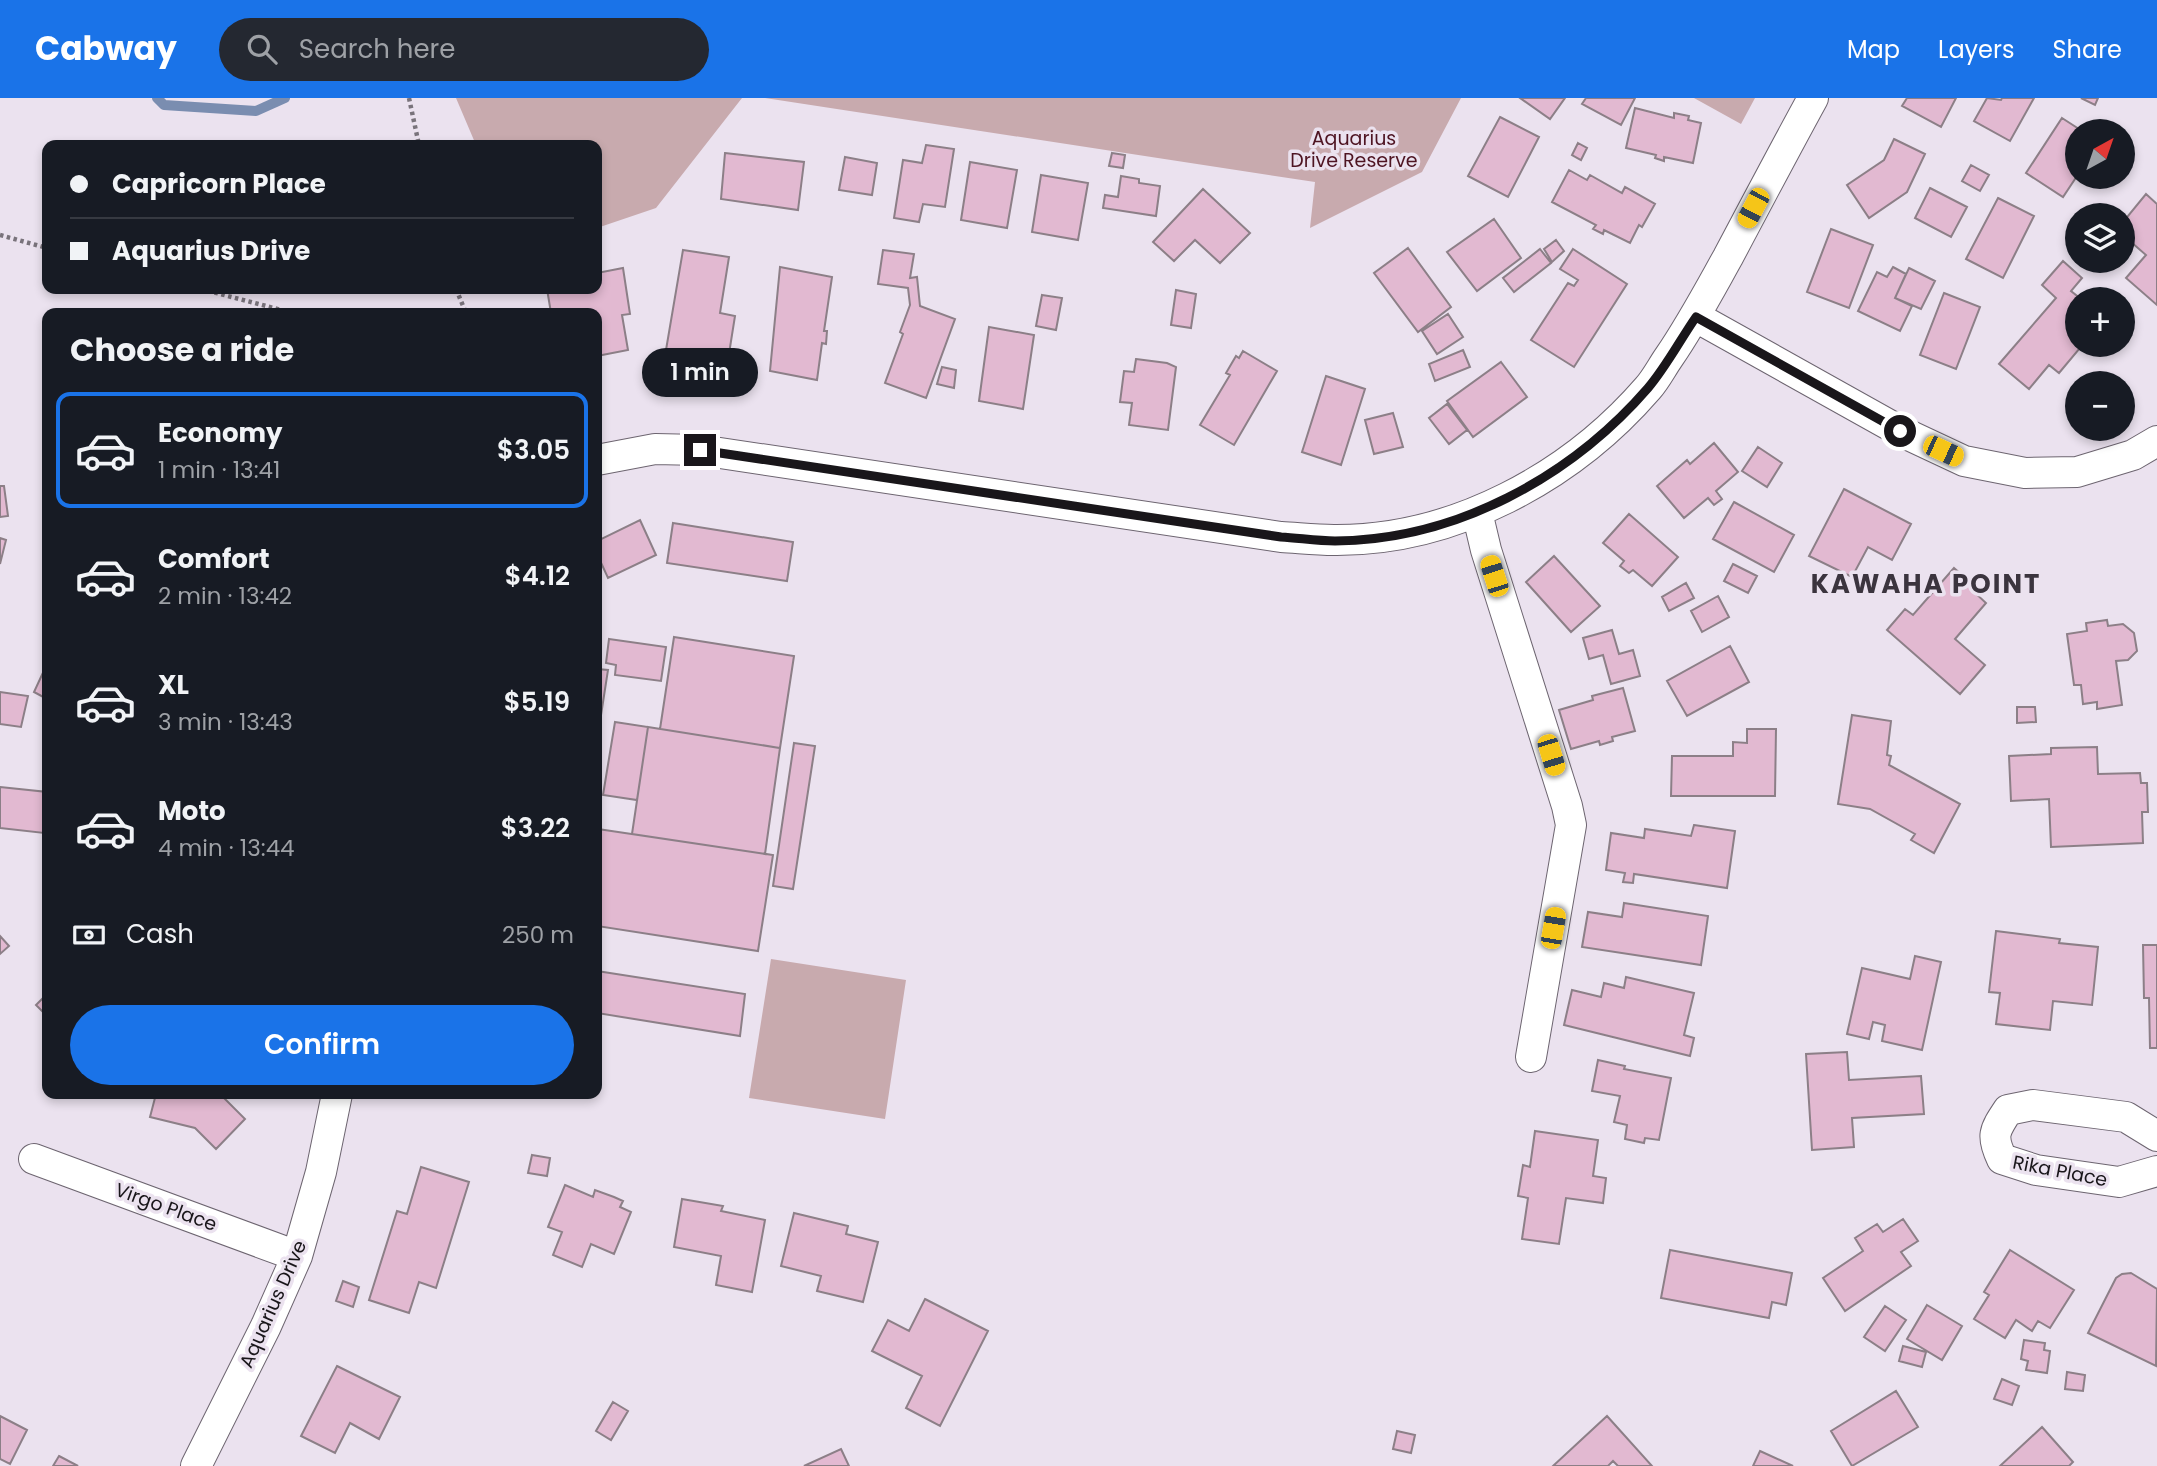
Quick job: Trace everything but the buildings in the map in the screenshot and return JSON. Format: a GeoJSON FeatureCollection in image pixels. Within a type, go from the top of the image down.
{"type":"FeatureCollection","features":[{"type":"Feature","properties":{"kind":"street"},"geometry":{"type":"LineString","coordinates":[[602,458],[655,449],[700,450],[1295,538],[1335,541],[1383,537],[1433,527],[1477,512],[1518,492],[1564,464],[1606,432],[1650,386],[1696,317],[1813,98]]}},
{"type":"Feature","properties":{"kind":"street"},"geometry":{"type":"LineString","coordinates":[[1696,317],[1900,431],[1964,461],[2025,473],[2077,472],[2133,455],[2157,441]]}},
{"type":"Feature","properties":{"kind":"street"},"geometry":{"type":"LineString","coordinates":[[1477,512],[1486,550],[1571,825],[1531,1056]]}},
{"type":"Feature","properties":{"kind":"street","name":"Aquarius Drive"},"geometry":{"type":"LineString","coordinates":[[196,1466],[298,1256],[321,1172],[336,1099]]}},
{"type":"Feature","properties":{"kind":"street","name":"Rika Place"},"geometry":{"type":"LineString","coordinates":[[2157,1136],[2126,1117],[2033,1105],[2008,1111],[1996,1128],[1995,1143],[2002,1159],[2036,1170],[2119,1182],[2157,1171]]}},
{"type":"Feature","properties":{"kind":"street","name":"Virgo Place"},"geometry":{"type":"LineString","coordinates":[[34,1159],[298,1256]]}},
{"type":"Feature","properties":{"kind":"path"},"geometry":{"type":"LineString","coordinates":[[409,98],[418,140]]}},
{"type":"Feature","properties":{"kind":"path"},"geometry":{"type":"LineString","coordinates":[[0,235],[42,247]]}},
{"type":"Feature","properties":{"kind":"path"},"geometry":{"type":"LineString","coordinates":[[220,294],[274,308]]}},
{"type":"Feature","properties":{"kind":"green space"},"geometry":{"type":"Polygon","coordinates":[[[456,98],[742,98],[656,208],[602,226],[602,140],[474,140],[456,98]]]}},
{"type":"Feature","properties":{"kind":"green space","name":"Aquarius Drive Reserve"},"geometry":{"type":"Polygon","coordinates":[[[765,98],[1461,98],[1422,172],[1310,228],[1315,182],[765,98]]]}},
{"type":"Feature","properties":{"kind":"green space"},"geometry":{"type":"Polygon","coordinates":[[[1694,98],[1755,98],[1741,124],[1694,98]]]}},
{"type":"Feature","properties":{"kind":"green space"},"geometry":{"type":"Polygon","coordinates":[[[771,959],[906,980],[885,1119],[749,1098],[771,959]]]}},
{"type":"Feature","properties":{"kind":"waterway"},"geometry":{"type":"LineString","coordinates":[[157,98],[164,105],[256,111],[285,98]]}},
{"type":"Feature","properties":{"kind":"district","name":"KAWAHA POINT"},"geometry":{"type":"Point","coordinates":[1926,584]}},
{"type":"Feature","properties":{"kind":"route"},"geometry":{"type":"LineString","coordinates":[[700,450],[1281,537],[1335,541],[1383,537],[1433,527],[1477,512],[1518,492],[1564,464],[1606,432],[1650,386],[1696,317],[1900,431]]}}]}
